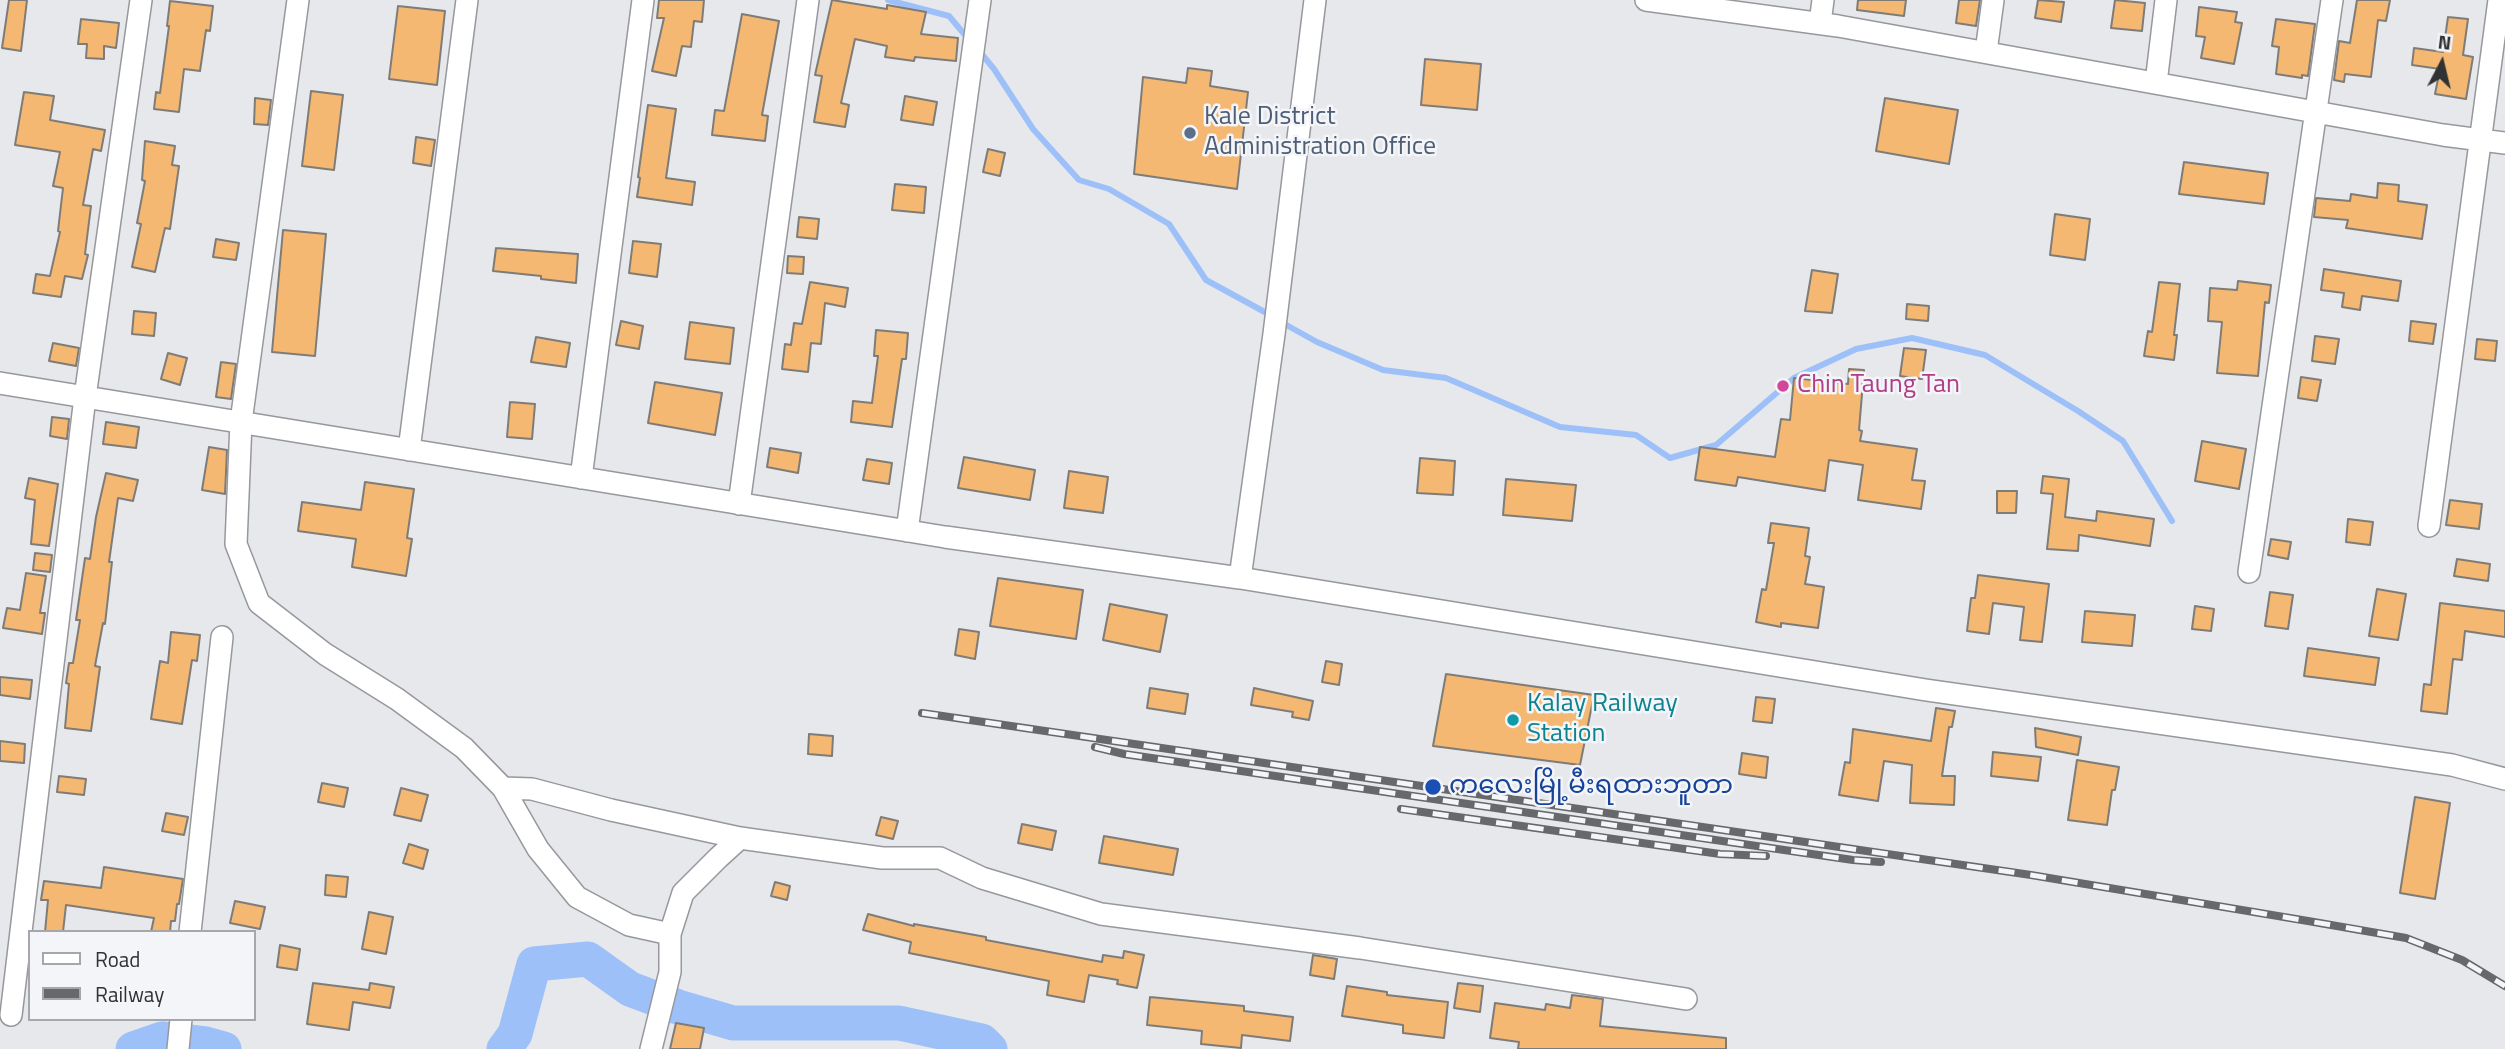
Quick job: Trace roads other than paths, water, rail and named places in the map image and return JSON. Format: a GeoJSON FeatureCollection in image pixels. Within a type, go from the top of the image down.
{"type":"FeatureCollection","features":[{"type":"Feature","properties":{"kind":"street"},"geometry":{"type":"LineString","coordinates":[[11,1015],[85,397],[141,0]]}},
{"type":"Feature","properties":{"kind":"street"},"geometry":{"type":"LineString","coordinates":[[298,0],[241,422],[236,544],[259,603],[326,654],[397,699],[464,748],[503,788],[538,849],[577,897],[629,925],[670,934]]}},
{"type":"Feature","properties":{"kind":"street"},"geometry":{"type":"LineString","coordinates":[[409,450],[467,0]]}},
{"type":"Feature","properties":{"kind":"street"},"geometry":{"type":"LineString","coordinates":[[581,478],[643,0]]}},
{"type":"Feature","properties":{"kind":"street"},"geometry":{"type":"LineString","coordinates":[[738,504],[808,0]]}},
{"type":"Feature","properties":{"kind":"street"},"geometry":{"type":"LineString","coordinates":[[907,531],[980,0]]}},
{"type":"Feature","properties":{"kind":"street"},"geometry":{"type":"LineString","coordinates":[[1240,578],[1274,334],[1315,0]]}},
{"type":"Feature","properties":{"kind":"street"},"geometry":{"type":"LineString","coordinates":[[1653,0],[1820,23],[2317,113],[2505,143]]}},
{"type":"Feature","properties":{"kind":"street"},"geometry":{"type":"LineString","coordinates":[[1820,23],[1823,0]]}},
{"type":"Feature","properties":{"kind":"street"},"geometry":{"type":"LineString","coordinates":[[1986,52],[1993,0]]}},
{"type":"Feature","properties":{"kind":"street"},"geometry":{"type":"LineString","coordinates":[[2156,83],[2166,0]]}},
{"type":"Feature","properties":{"kind":"street"},"geometry":{"type":"LineString","coordinates":[[2249,572],[2332,0]]}},
{"type":"Feature","properties":{"kind":"street"},"geometry":{"type":"LineString","coordinates":[[2429,526],[2499,0]]}},
{"type":"Feature","properties":{"kind":"street"},"geometry":{"type":"LineString","coordinates":[[0,383],[907,531],[1240,578],[1926,690],[2452,765],[2505,779]]}},
{"type":"Feature","properties":{"kind":"street"},"geometry":{"type":"LineString","coordinates":[[190,930],[222,637]]}},
{"type":"Feature","properties":{"kind":"street"},"geometry":{"type":"LineString","coordinates":[[503,788],[532,789],[611,810],[740,838],[882,858],[940,859],[982,878],[1101,914],[1360,948],[1686,999]]}},
{"type":"Feature","properties":{"kind":"street"},"geometry":{"type":"LineString","coordinates":[[653,1041],[670,972],[670,934],[683,893],[740,838]]}},
{"type":"Feature","properties":{"kind":"waterway"},"geometry":{"type":"LineString","coordinates":[[888,0],[949,16],[970,41]]}},
{"type":"Feature","properties":{"kind":"waterway"},"geometry":{"type":"LineString","coordinates":[[980,52],[1033,129],[1079,180],[1109,189],[1169,224],[1206,280],[1272,316]]}},
{"type":"Feature","properties":{"kind":"waterway"},"geometry":{"type":"LineString","coordinates":[[1281,322],[1317,342],[1383,370],[1446,378],[1560,427],[1636,435],[1670,458],[1716,445],[1794,378],[1856,349],[1912,338],[1985,355],[2123,441],[2172,521]]}},
{"type":"Feature","properties":{"kind":"waterway"},"geometry":{"type":"LineString","coordinates":[[504,1049],[515,1034],[534,964],[588,959],[630,989],[733,1023],[899,1023],[982,1041],[990,1049]]}},
{"type":"Feature","properties":{"kind":"waterway"},"geometry":{"type":"LineString","coordinates":[[133,1049],[162,1039],[224,1049]]}},
{"type":"Feature","properties":{"kind":"railway"},"geometry":{"type":"LineString","coordinates":[[922,713],[2031,875],[2308,921],[2406,938],[2462,960],[2505,986]]}},
{"type":"Feature","properties":{"kind":"railway"},"geometry":{"type":"LineString","coordinates":[[1095,747],[1124,754],[1881,862]]}},
{"type":"Feature","properties":{"kind":"railway"},"geometry":{"type":"LineString","coordinates":[[1401,809],[1720,854],[1766,856]]}},
{"type":"Feature","properties":{"kind":"place","name":"Kale District Administration Office"},"geometry":{"type":"Point","coordinates":[1190,133]}},
{"type":"Feature","properties":{"kind":"place","name":"Chin Taung Tan"},"geometry":{"type":"Point","coordinates":[1783,386]}},
{"type":"Feature","properties":{"kind":"place","name":"Kalay Railway Station"},"geometry":{"type":"Point","coordinates":[1513,720]}},
{"type":"Feature","properties":{"kind":"place","name":"ကလေးမြို့မီးရထားဘူတာ"},"geometry":{"type":"Point","coordinates":[1433,787]}}]}
